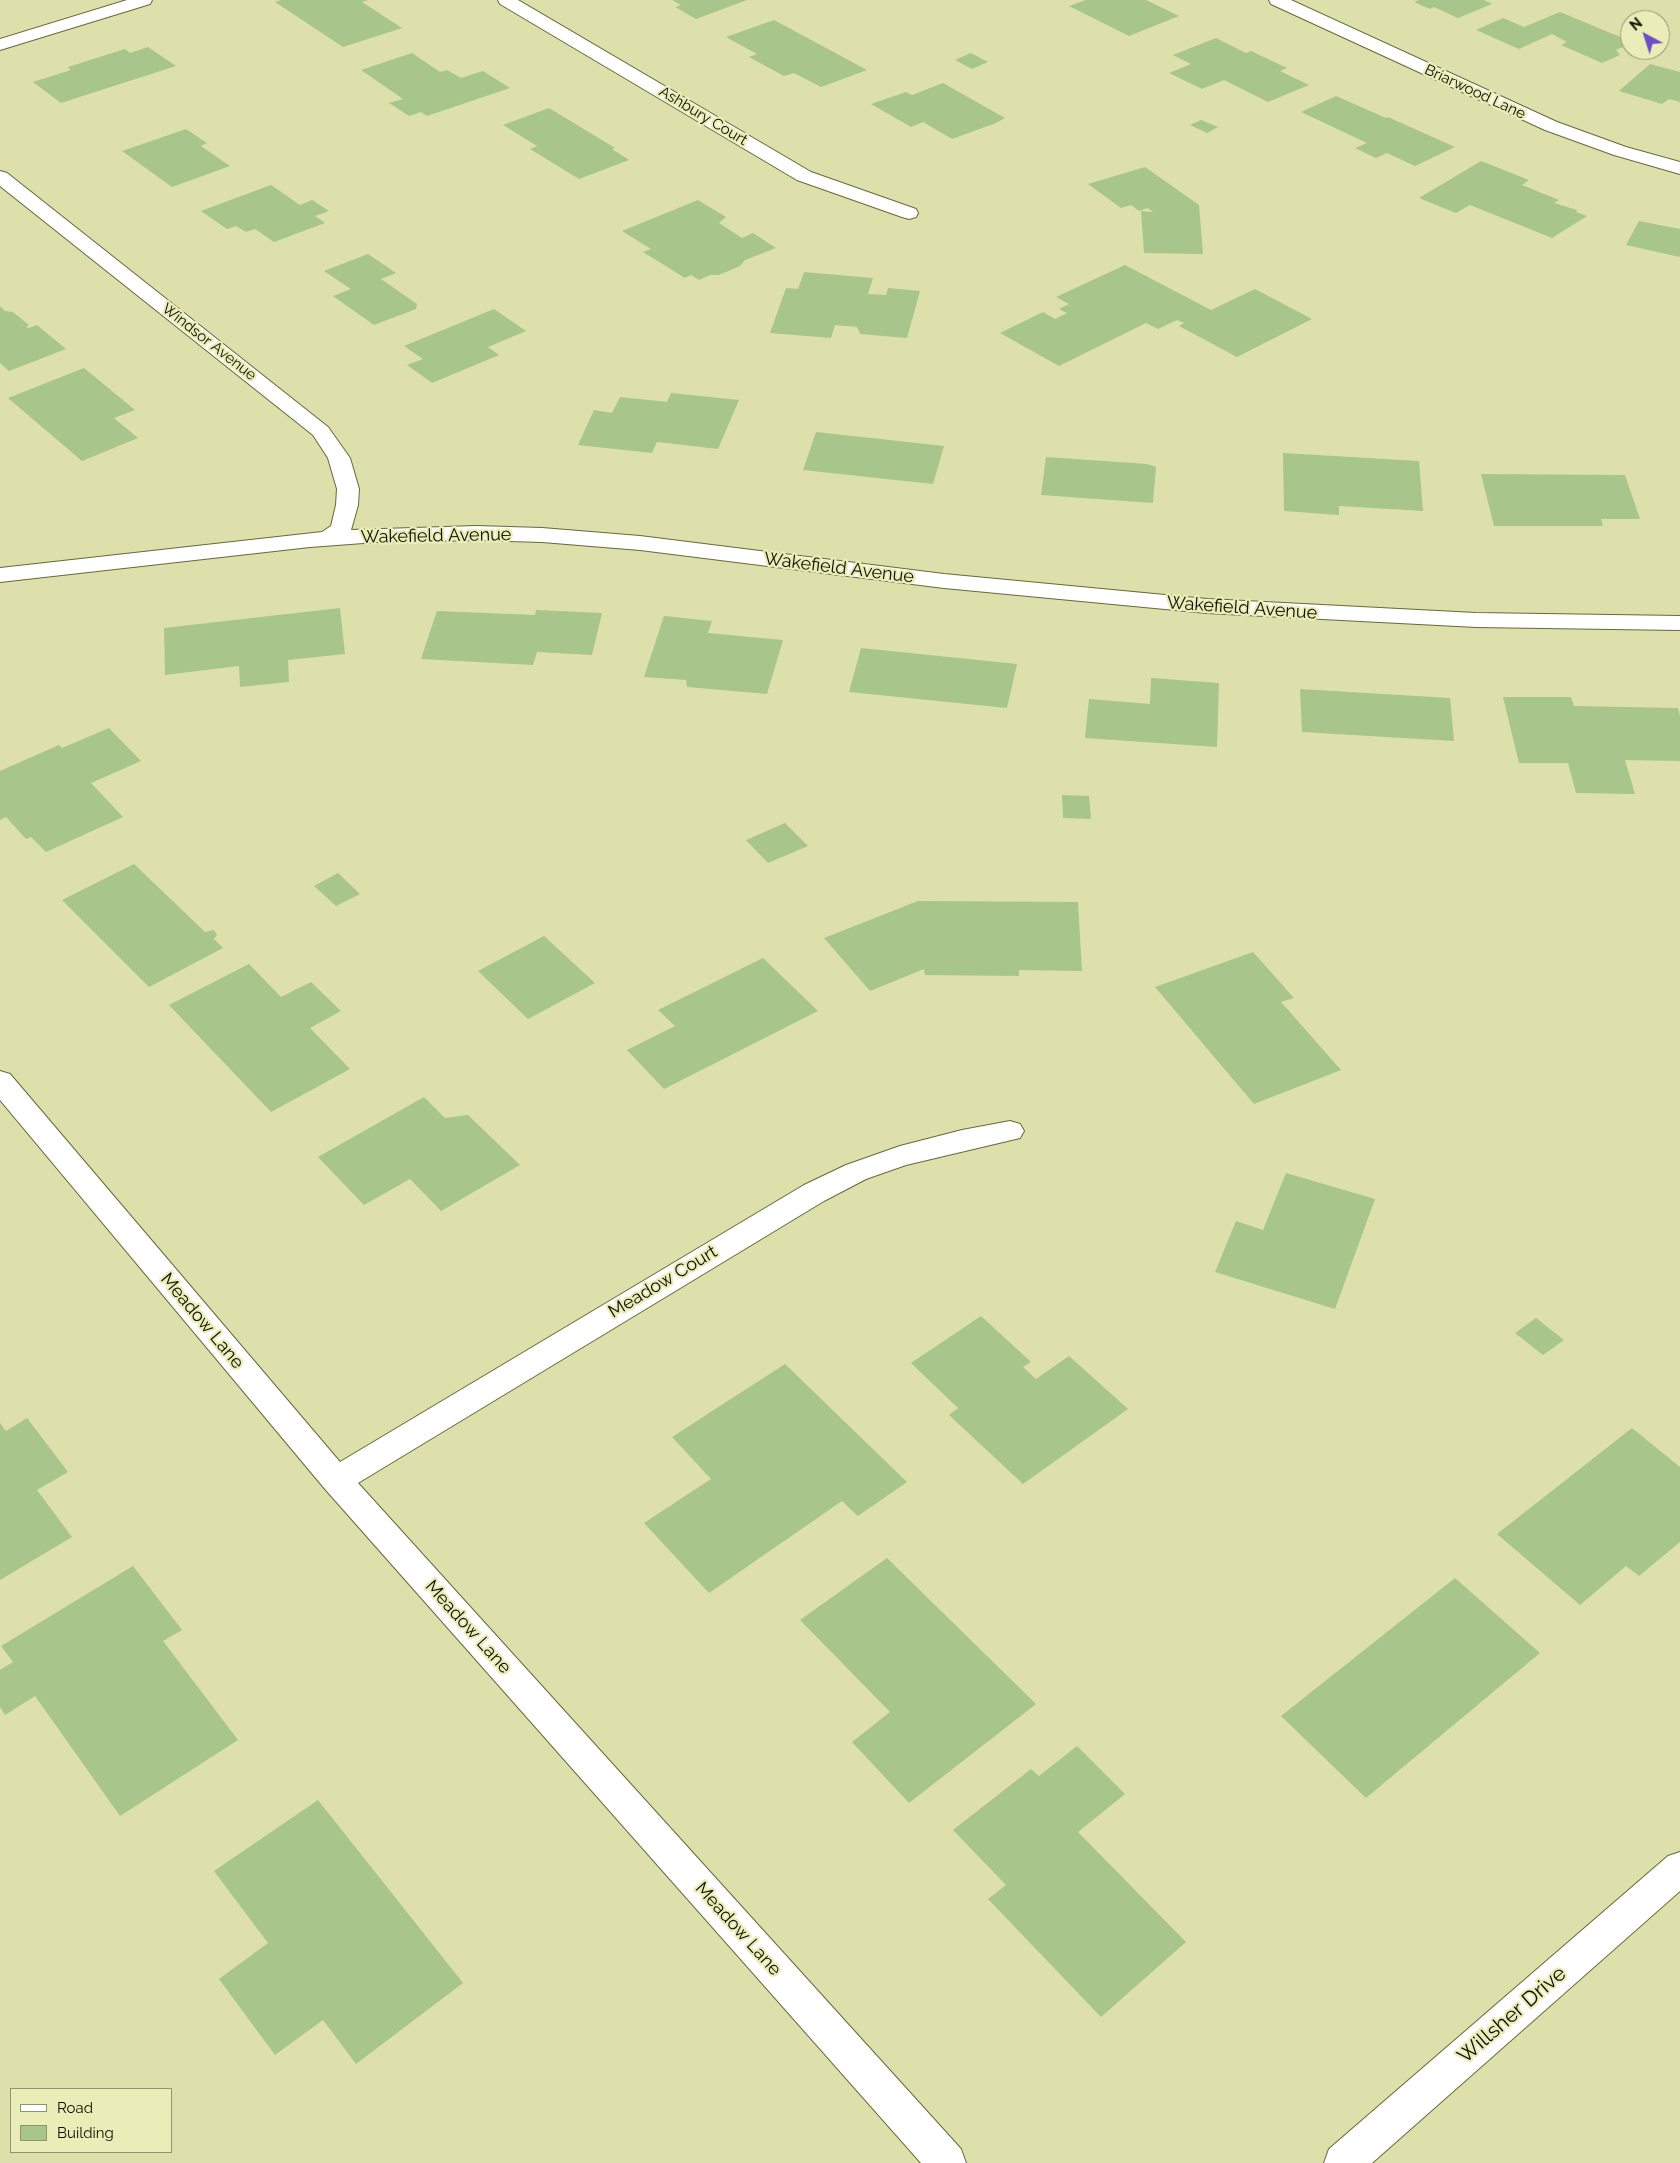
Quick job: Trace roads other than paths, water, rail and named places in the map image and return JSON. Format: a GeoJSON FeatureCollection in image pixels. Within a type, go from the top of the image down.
{"type":"FeatureCollection","features":[{"type":"Feature","properties":{"kind":"street"},"geometry":{"type":"LineString","coordinates":[[0,45],[144,0]]}},
{"type":"Feature","properties":{"kind":"street","name":"Ashbury Court"},"geometry":{"type":"LineString","coordinates":[[506,0],[804,176],[909,213]]}},
{"type":"Feature","properties":{"kind":"street","name":"Briarwood Lane"},"geometry":{"type":"LineString","coordinates":[[1277,0],[1551,126],[1620,151],[1680,168]]}},
{"type":"Feature","properties":{"kind":"street","name":"Windsor Avenue"},"geometry":{"type":"LineString","coordinates":[[0,177],[320,431],[339,458],[348,489],[347,505],[341,529],[327,538]]}},
{"type":"Feature","properties":{"kind":"street","name":"Wakefield Avenue"},"geometry":{"type":"LineString","coordinates":[[0,575],[45,568],[327,538],[443,533],[542,536],[640,543],[1009,588],[1207,606],[1457,619],[1680,623]]}},
{"type":"Feature","properties":{"kind":"street","name":"Meadow Lane"},"geometry":{"type":"LineString","coordinates":[[0,1081],[336,1480],[947,2163]]}},
{"type":"Feature","properties":{"kind":"street","name":"Meadow Court"},"geometry":{"type":"LineString","coordinates":[[336,1480],[814,1193],[856,1172],[900,1156],[962,1140],[1010,1131]]}},
{"type":"Feature","properties":{"kind":"street","name":"Willsher Drive"},"geometry":{"type":"LineString","coordinates":[[1343,2163],[1680,1868]]}}]}
